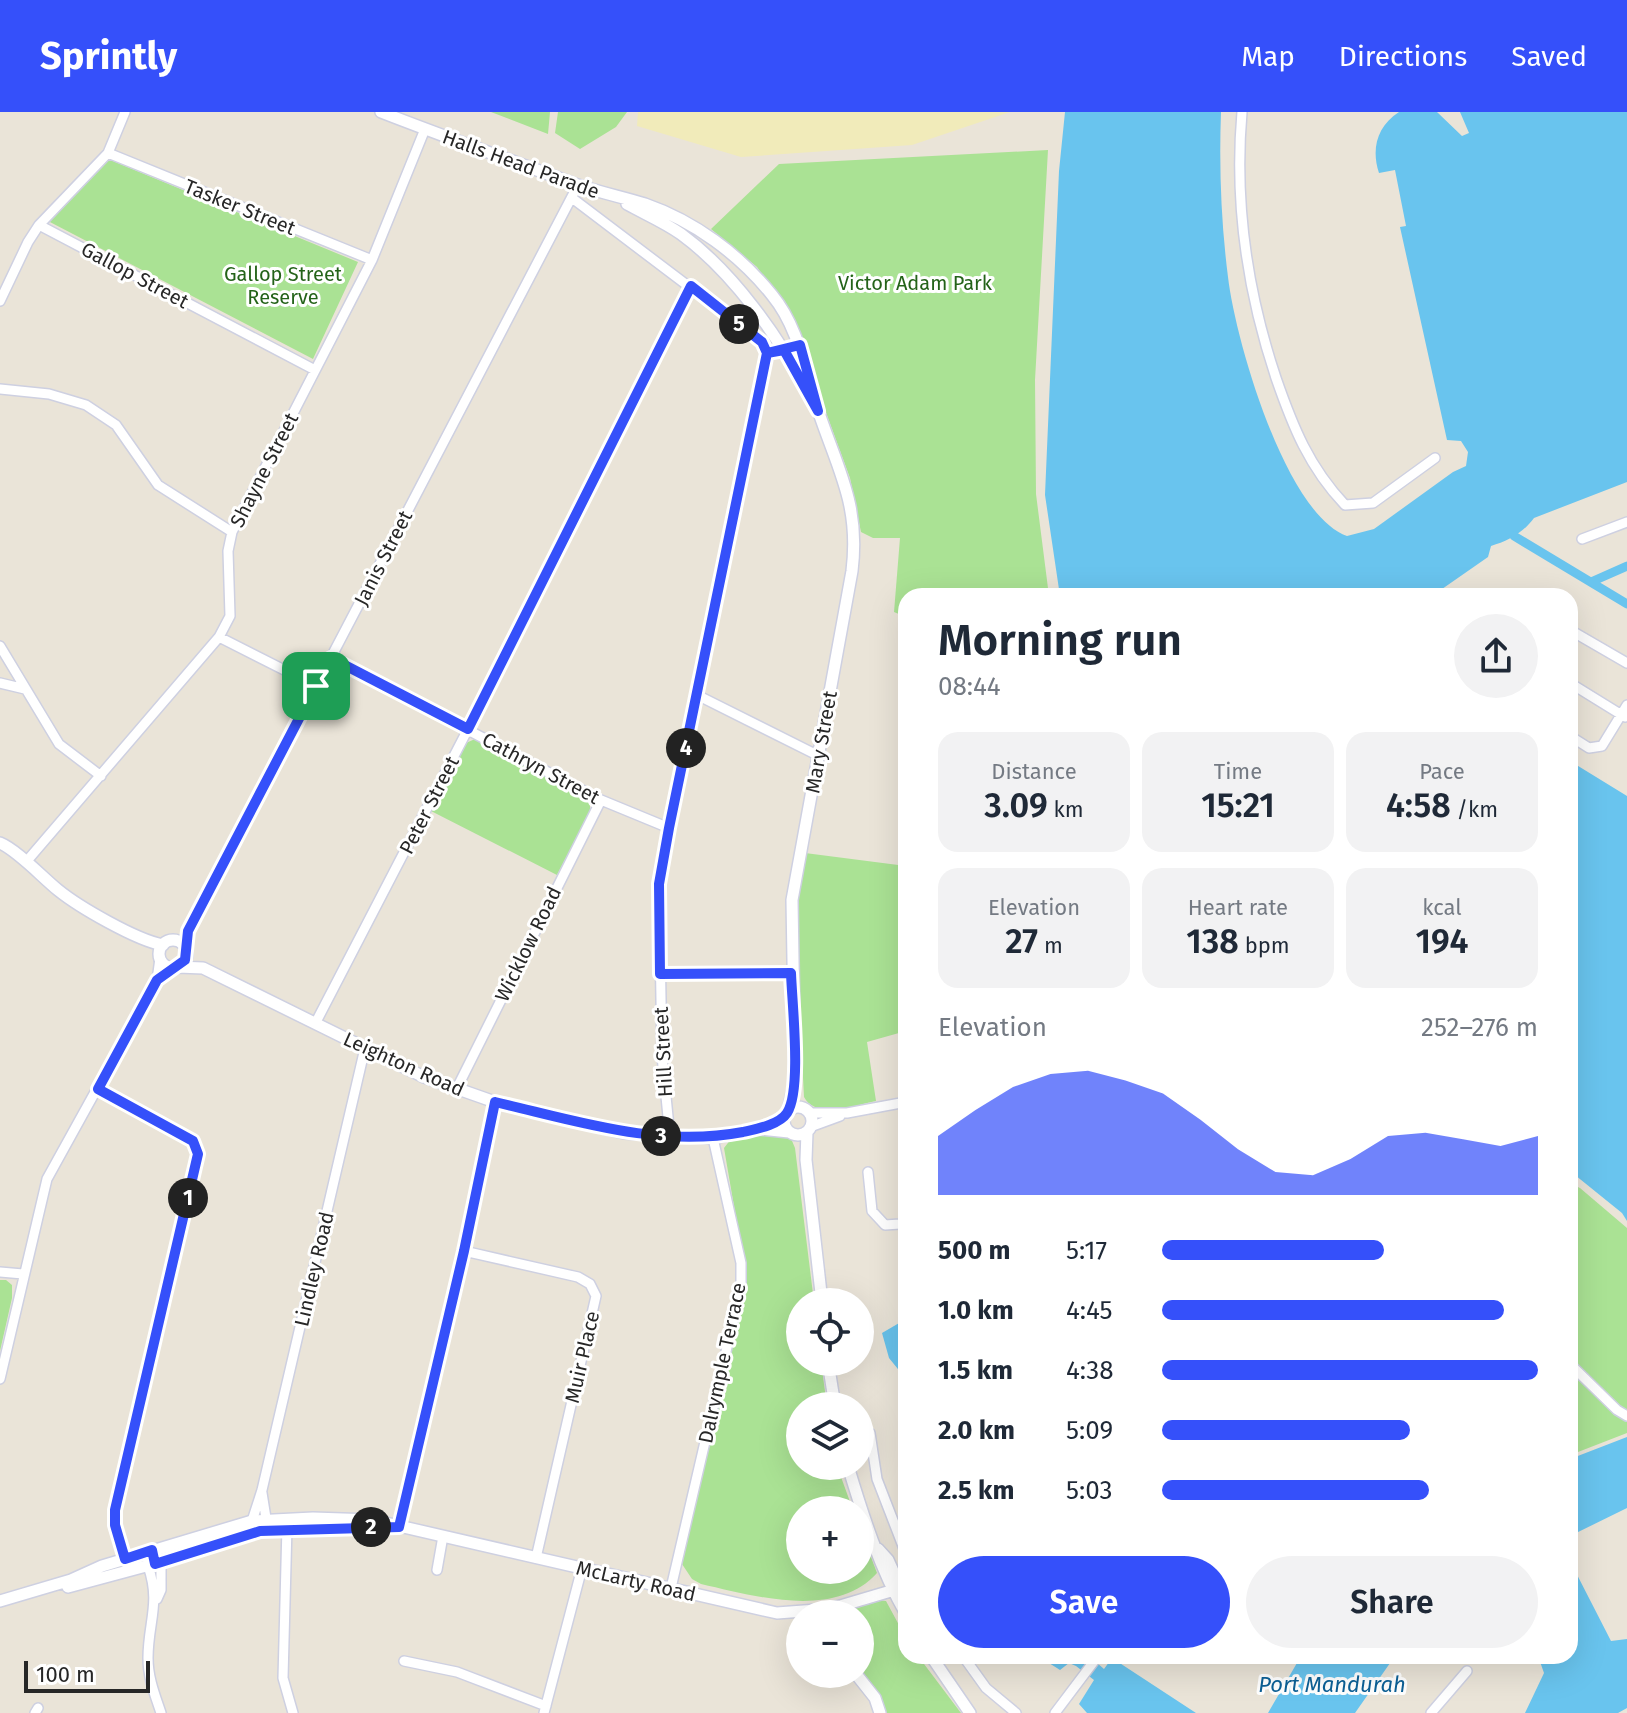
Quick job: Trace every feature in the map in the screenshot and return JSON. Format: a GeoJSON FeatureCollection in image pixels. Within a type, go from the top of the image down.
{"type":"FeatureCollection","features":[{"type":"Feature","properties":{"kind":"street"},"geometry":{"type":"LineString","coordinates":[[0,301],[39,225],[108,153],[125,112]]}},
{"type":"Feature","properties":{"kind":"street","name":"Halls Head Parade"},"geometry":{"type":"LineString","coordinates":[[381,112],[578,185],[645,204],[708,236],[737,258],[774,297],[800,345]]}},
{"type":"Feature","properties":{"kind":"street"},"geometry":{"type":"LineString","coordinates":[[1242,112],[1240,176],[1250,284],[1260,330],[1286,409],[1310,463],[1345,505],[1373,503],[1435,458]]}},
{"type":"Feature","properties":{"kind":"street","name":"Shayne Street"},"geometry":{"type":"LineString","coordinates":[[26,862],[219,637],[230,616],[228,551],[232,532],[372,260],[425,129]]}},
{"type":"Feature","properties":{"kind":"street","name":"Tasker Street"},"geometry":{"type":"LineString","coordinates":[[108,153],[372,260]]}},
{"type":"Feature","properties":{"kind":"street","name":"Janis Street"},"geometry":{"type":"LineString","coordinates":[[183,946],[188,931],[578,185]]}},
{"type":"Feature","properties":{"kind":"street"},"geometry":{"type":"LineString","coordinates":[[572,198],[762,342],[767,353],[800,345]]}},
{"type":"Feature","properties":{"kind":"street","name":"Halls Head Parade"},"geometry":{"type":"LineString","coordinates":[[617,198],[671,227],[702,252],[761,317],[784,350]]}},
{"type":"Feature","properties":{"kind":"street","name":"Gallop Street"},"geometry":{"type":"LineString","coordinates":[[39,225],[315,370]]}},
{"type":"Feature","properties":{"kind":"street","name":"Peter Street"},"geometry":{"type":"LineString","coordinates":[[316,1022],[468,729],[691,286]]}},
{"type":"Feature","properties":{"kind":"street","name":"Mary Street"},"geometry":{"type":"LineString","coordinates":[[800,345],[818,411],[847,487],[854,542],[852,571],[792,900],[795,1080],[784,1124],[806,1160]]}},
{"type":"Feature","properties":{"kind":"street","name":"Mary Street"},"geometry":{"type":"LineString","coordinates":[[784,350],[818,411]]}},
{"type":"Feature","properties":{"kind":"street","name":"Hill Street"},"geometry":{"type":"LineString","coordinates":[[670,1137],[662,1056],[659,884],[767,353]]}},
{"type":"Feature","properties":{"kind":"street"},"geometry":{"type":"LineString","coordinates":[[0,389],[49,394],[86,405],[116,425],[158,485],[232,532]]}},
{"type":"Feature","properties":{"kind":"street"},"geometry":{"type":"LineString","coordinates":[[1582,539],[1627,522]]}},
{"type":"Feature","properties":{"kind":"street"},"geometry":{"type":"LineString","coordinates":[[1578,635],[1627,663]]}},
{"type":"Feature","properties":{"kind":"street"},"geometry":{"type":"LineString","coordinates":[[219,637],[316,686]]}},
{"type":"Feature","properties":{"kind":"street"},"geometry":{"type":"LineString","coordinates":[[0,646],[59,744],[101,776]]}},
{"type":"Feature","properties":{"kind":"street","name":"Cathryn Street"},"geometry":{"type":"LineString","coordinates":[[331,658],[601,800],[669,828]]}},
{"type":"Feature","properties":{"kind":"street"},"geometry":{"type":"LineString","coordinates":[[0,683],[25,689]]}},
{"type":"Feature","properties":{"kind":"street"},"geometry":{"type":"LineString","coordinates":[[1578,688],[1624,717]]}},
{"type":"Feature","properties":{"kind":"street"},"geometry":{"type":"LineString","coordinates":[[697,695],[819,756]]}},
{"type":"Feature","properties":{"kind":"street"},"geometry":{"type":"LineString","coordinates":[[1578,741],[1589,748],[1602,746],[1624,717],[1627,705]]}},
{"type":"Feature","properties":{"kind":"street","name":"Wicklow Road"},"geometry":{"type":"LineString","coordinates":[[456,1090],[601,800]]}},
{"type":"Feature","properties":{"kind":"street"},"geometry":{"type":"LineString","coordinates":[[0,845],[60,891],[159,950],[166,965],[175,967]]}},
{"type":"Feature","properties":{"kind":"street"},"geometry":{"type":"LineString","coordinates":[[157,980],[185,960],[183,946],[159,950]]}},
{"type":"Feature","properties":{"kind":"street","name":"Leighton Road"},"geometry":{"type":"LineString","coordinates":[[183,946],[203,968],[456,1090],[495,1102],[624,1133],[670,1137],[713,1138],[759,1129],[786,1114]]}},
{"type":"Feature","properties":{"kind":"street"},"geometry":{"type":"LineString","coordinates":[[0,1379],[47,1179],[157,980],[159,950]]}},
{"type":"Feature","properties":{"kind":"street","name":"Leighton Road"},"geometry":{"type":"LineString","coordinates":[[175,967],[203,968]]}},
{"type":"Feature","properties":{"kind":"street"},"geometry":{"type":"LineString","coordinates":[[660,974],[791,973]]}},
{"type":"Feature","properties":{"kind":"street","name":"Lindley Road"},"geometry":{"type":"LineString","coordinates":[[259,1522],[262,1490],[365,1048]]}},
{"type":"Feature","properties":{"kind":"street","name":"Mary Street"},"geometry":{"type":"LineString","coordinates":[[795,1080],[808,1112],[806,1160],[820,1288]]}},
{"type":"Feature","properties":{"kind":"street"},"geometry":{"type":"LineString","coordinates":[[98,1089],[193,1141],[198,1154],[115,1510],[115,1525],[129,1571]]}},
{"type":"Feature","properties":{"kind":"street"},"geometry":{"type":"LineString","coordinates":[[399,1527],[464,1251],[495,1102]]}},
{"type":"Feature","properties":{"kind":"street"},"geometry":{"type":"LineString","coordinates":[[786,1114],[796,1107],[808,1112],[847,1113],[898,1103]]}},
{"type":"Feature","properties":{"kind":"street"},"geometry":{"type":"LineString","coordinates":[[791,1133],[847,1113]]}},
{"type":"Feature","properties":{"kind":"street","name":"Leighton Road"},"geometry":{"type":"LineString","coordinates":[[759,1129],[791,1133]]}},
{"type":"Feature","properties":{"kind":"street","name":"Dalrymple Terrace"},"geometry":{"type":"LineString","coordinates":[[671,1588],[741,1287],[741,1263],[713,1138]]}},
{"type":"Feature","properties":{"kind":"street"},"geometry":{"type":"LineString","coordinates":[[868,1172],[872,1211],[885,1225],[898,1224]]}},
{"type":"Feature","properties":{"kind":"street","name":"Muir Place"},"geometry":{"type":"LineString","coordinates":[[464,1251],[578,1277],[590,1284],[596,1296],[536,1558]]}},
{"type":"Feature","properties":{"kind":"street"},"geometry":{"type":"LineString","coordinates":[[0,1272],[23,1274]]}},
{"type":"Feature","properties":{"kind":"street"},"geometry":{"type":"LineString","coordinates":[[1578,1372],[1627,1416]]}},
{"type":"Feature","properties":{"kind":"street"},"geometry":{"type":"LineString","coordinates":[[874,1459],[877,1479],[898,1533]]}},
{"type":"Feature","properties":{"kind":"street"},"geometry":{"type":"LineString","coordinates":[[853,1480],[865,1518],[878,1549],[888,1560],[891,1577],[898,1590]]}},
{"type":"Feature","properties":{"kind":"street","name":"McLarty Road"},"geometry":{"type":"LineString","coordinates":[[0,1604],[152,1550],[259,1522],[373,1520],[786,1613]]}},
{"type":"Feature","properties":{"kind":"street","name":"McLarty Road"},"geometry":{"type":"LineString","coordinates":[[0,1604],[155,1564],[259,1522]]}},
{"type":"Feature","properties":{"kind":"street"},"geometry":{"type":"LineString","coordinates":[[287,1523],[283,1678],[293,1713]]}},
{"type":"Feature","properties":{"kind":"street"},"geometry":{"type":"LineString","coordinates":[[437,1570],[443,1536]]}},
{"type":"Feature","properties":{"kind":"street"},"geometry":{"type":"LineString","coordinates":[[152,1550],[161,1590],[156,1602],[148,1656],[149,1676],[161,1713]]}},
{"type":"Feature","properties":{"kind":"street"},"geometry":{"type":"LineString","coordinates":[[404,1661],[457,1672],[545,1710],[582,1568]]}},
{"type":"Feature","properties":{"kind":"street","name":"McLarty Road"},"geometry":{"type":"LineString","coordinates":[[866,1598],[891,1577]]}},
{"type":"Feature","properties":{"kind":"street","name":"McLarty Road"},"geometry":{"type":"LineString","coordinates":[[861,1600],[898,1594]]}},
{"type":"Feature","properties":{"kind":"street"},"geometry":{"type":"LineString","coordinates":[[936,1664],[970,1713]]}},
{"type":"Feature","properties":{"kind":"street"},"geometry":{"type":"LineString","coordinates":[[969,1664],[986,1688],[1016,1713]]}},
{"type":"Feature","properties":{"kind":"street"},"geometry":{"type":"LineString","coordinates":[[1055,1713],[1092,1664]]}},
{"type":"Feature","properties":{"kind":"street"},"geometry":{"type":"LineString","coordinates":[[1431,1713],[1467,1671]]}},
{"type":"Feature","properties":{"kind":"street"},"geometry":{"type":"LineString","coordinates":[[867,1688],[875,1698],[880,1713]]}},
{"type":"Feature","properties":{"kind":"green space"},"geometry":{"type":"Polygon","coordinates":[[[491,112],[550,112],[548,134],[491,112]]]}},
{"type":"Feature","properties":{"kind":"green space"},"geometry":{"type":"Polygon","coordinates":[[[558,112],[627,112],[616,127],[580,149],[555,133],[558,112]]]}},
{"type":"Feature","properties":{"kind":"green space","name":"Victor Adam Park"},"geometry":{"type":"Polygon","coordinates":[[[1048,150],[1035,380],[1036,494],[1048,588],[898,588],[898,614],[894,612],[900,538],[873,538],[861,532],[850,478],[817,388],[806,347],[757,267],[711,229],[779,164],[1048,150]]]}},
{"type":"Feature","properties":{"kind":"green space","name":"Gallop Street Reserve"},"geometry":{"type":"Polygon","coordinates":[[[108,159],[358,262],[313,359],[48,221],[108,159]]]}},
{"type":"Feature","properties":{"kind":"green space"},"geometry":{"type":"Polygon","coordinates":[[[475,739],[590,801],[590,812],[557,875],[431,811],[466,743],[475,739]]]}},
{"type":"Feature","properties":{"kind":"green space"},"geometry":{"type":"Polygon","coordinates":[[[805,853],[898,865],[898,1033],[867,1042],[876,1101],[827,1109],[810,1104],[804,1097],[795,921],[805,853]]]}},
{"type":"Feature","properties":{"kind":"green space"},"geometry":{"type":"Polygon","coordinates":[[[774,1131],[790,1136],[795,1148],[812,1288],[786,1288],[786,1376],[823,1376],[825,1392],[786,1392],[786,1480],[842,1480],[848,1496],[786,1496],[786,1584],[864,1584],[839,1596],[786,1600],[745,1594],[701,1584],[692,1579],[682,1564],[747,1282],[724,1148],[731,1139],[774,1131]]]}},
{"type":"Feature","properties":{"kind":"green space"},"geometry":{"type":"Polygon","coordinates":[[[1578,1187],[1627,1228],[1627,1433],[1578,1452],[1578,1187]]]}},
{"type":"Feature","properties":{"kind":"green space"},"geometry":{"type":"Polygon","coordinates":[[[0,1280],[12,1285],[12,1298],[0,1351],[0,1280]]]}},
{"type":"Feature","properties":{"kind":"green space"},"geometry":{"type":"Polygon","coordinates":[[[877,1600],[886,1601],[898,1623],[898,1664],[924,1664],[961,1713],[886,1713],[874,1688],[874,1601],[877,1600]]]}},
{"type":"Feature","properties":{"kind":"sand"},"geometry":{"type":"Polygon","coordinates":[[[638,112],[1010,112],[912,145],[741,157],[637,126],[638,112]]]}},
{"type":"Feature","properties":{"kind":"water"},"geometry":{"type":"Polygon","coordinates":[[[1065,112],[1221,112],[1221,194],[1228,277],[1252,380],[1284,460],[1303,495],[1324,521],[1347,536],[1374,529],[1466,466],[1468,452],[1461,441],[1447,440],[1400,227],[1406,226],[1395,170],[1379,173],[1376,147],[1385,124],[1399,112],[1437,112],[1462,136],[1469,133],[1460,112],[1627,112],[1627,482],[1534,518],[1515,536],[1491,546],[1488,557],[1443,588],[1059,588],[1045,495],[1059,171],[1065,112]]]}},
{"type":"Feature","properties":{"kind":"water"},"geometry":{"type":"Polygon","coordinates":[[[1578,766],[1627,796],[1627,1221],[1622,1213],[1578,1177],[1578,766]]]}},
{"type":"Feature","properties":{"kind":"water"},"geometry":{"type":"Polygon","coordinates":[[[898,1324],[898,1369],[889,1358],[882,1333],[898,1324]]]}},
{"type":"Feature","properties":{"kind":"water"},"geometry":{"type":"Polygon","coordinates":[[[1627,1437],[1627,1508],[1578,1532],[1578,1456],[1627,1437]]]}},
{"type":"Feature","properties":{"kind":"water"},"geometry":{"type":"Polygon","coordinates":[[[1578,1577],[1611,1641],[1627,1639],[1627,1708],[1618,1713],[1525,1713],[1544,1673],[1541,1664],[1578,1664],[1578,1577]]]}},
{"type":"Feature","properties":{"kind":"water"},"geometry":{"type":"Polygon","coordinates":[[[1051,1664],[1068,1664],[1060,1670],[1051,1664]]]}},
{"type":"Feature","properties":{"kind":"water"},"geometry":{"type":"Polygon","coordinates":[[[1071,1664],[1098,1664],[1104,1669],[1108,1664],[1121,1664],[1196,1713],[1087,1713],[1079,1704],[1094,1680],[1071,1664]]]}},
{"type":"Feature","properties":{"kind":"water","name":"Port Mandurah"},"geometry":{"type":"Polygon","coordinates":[[[1296,1664],[1389,1664],[1355,1713],[1268,1713],[1296,1664]]]}},
{"type":"Feature","properties":{"kind":"waterway"},"geometry":{"type":"LineString","coordinates":[[1514,536],[1627,604]]}},
{"type":"Feature","properties":{"kind":"waterway"},"geometry":{"type":"LineString","coordinates":[[1591,582],[1627,566]]}},
{"type":"Feature","properties":{"kind":"route"},"geometry":{"type":"LineString","coordinates":[[316,686],[188,931],[187,956],[183,964],[172,967],[157,980],[98,1089],[178,1131],[193,1141],[198,1154],[115,1510],[115,1525],[125,1559],[152,1550],[155,1564],[260,1531],[399,1527],[464,1251],[495,1102],[624,1133],[670,1137],[713,1138],[759,1129],[785,1116],[788,1111],[795,1080],[791,973],[660,974],[658,931],[659,884],[669,828],[767,353],[784,350],[818,411],[800,345],[767,353],[762,342],[691,286],[468,729],[331,658],[316,686]]}}]}
